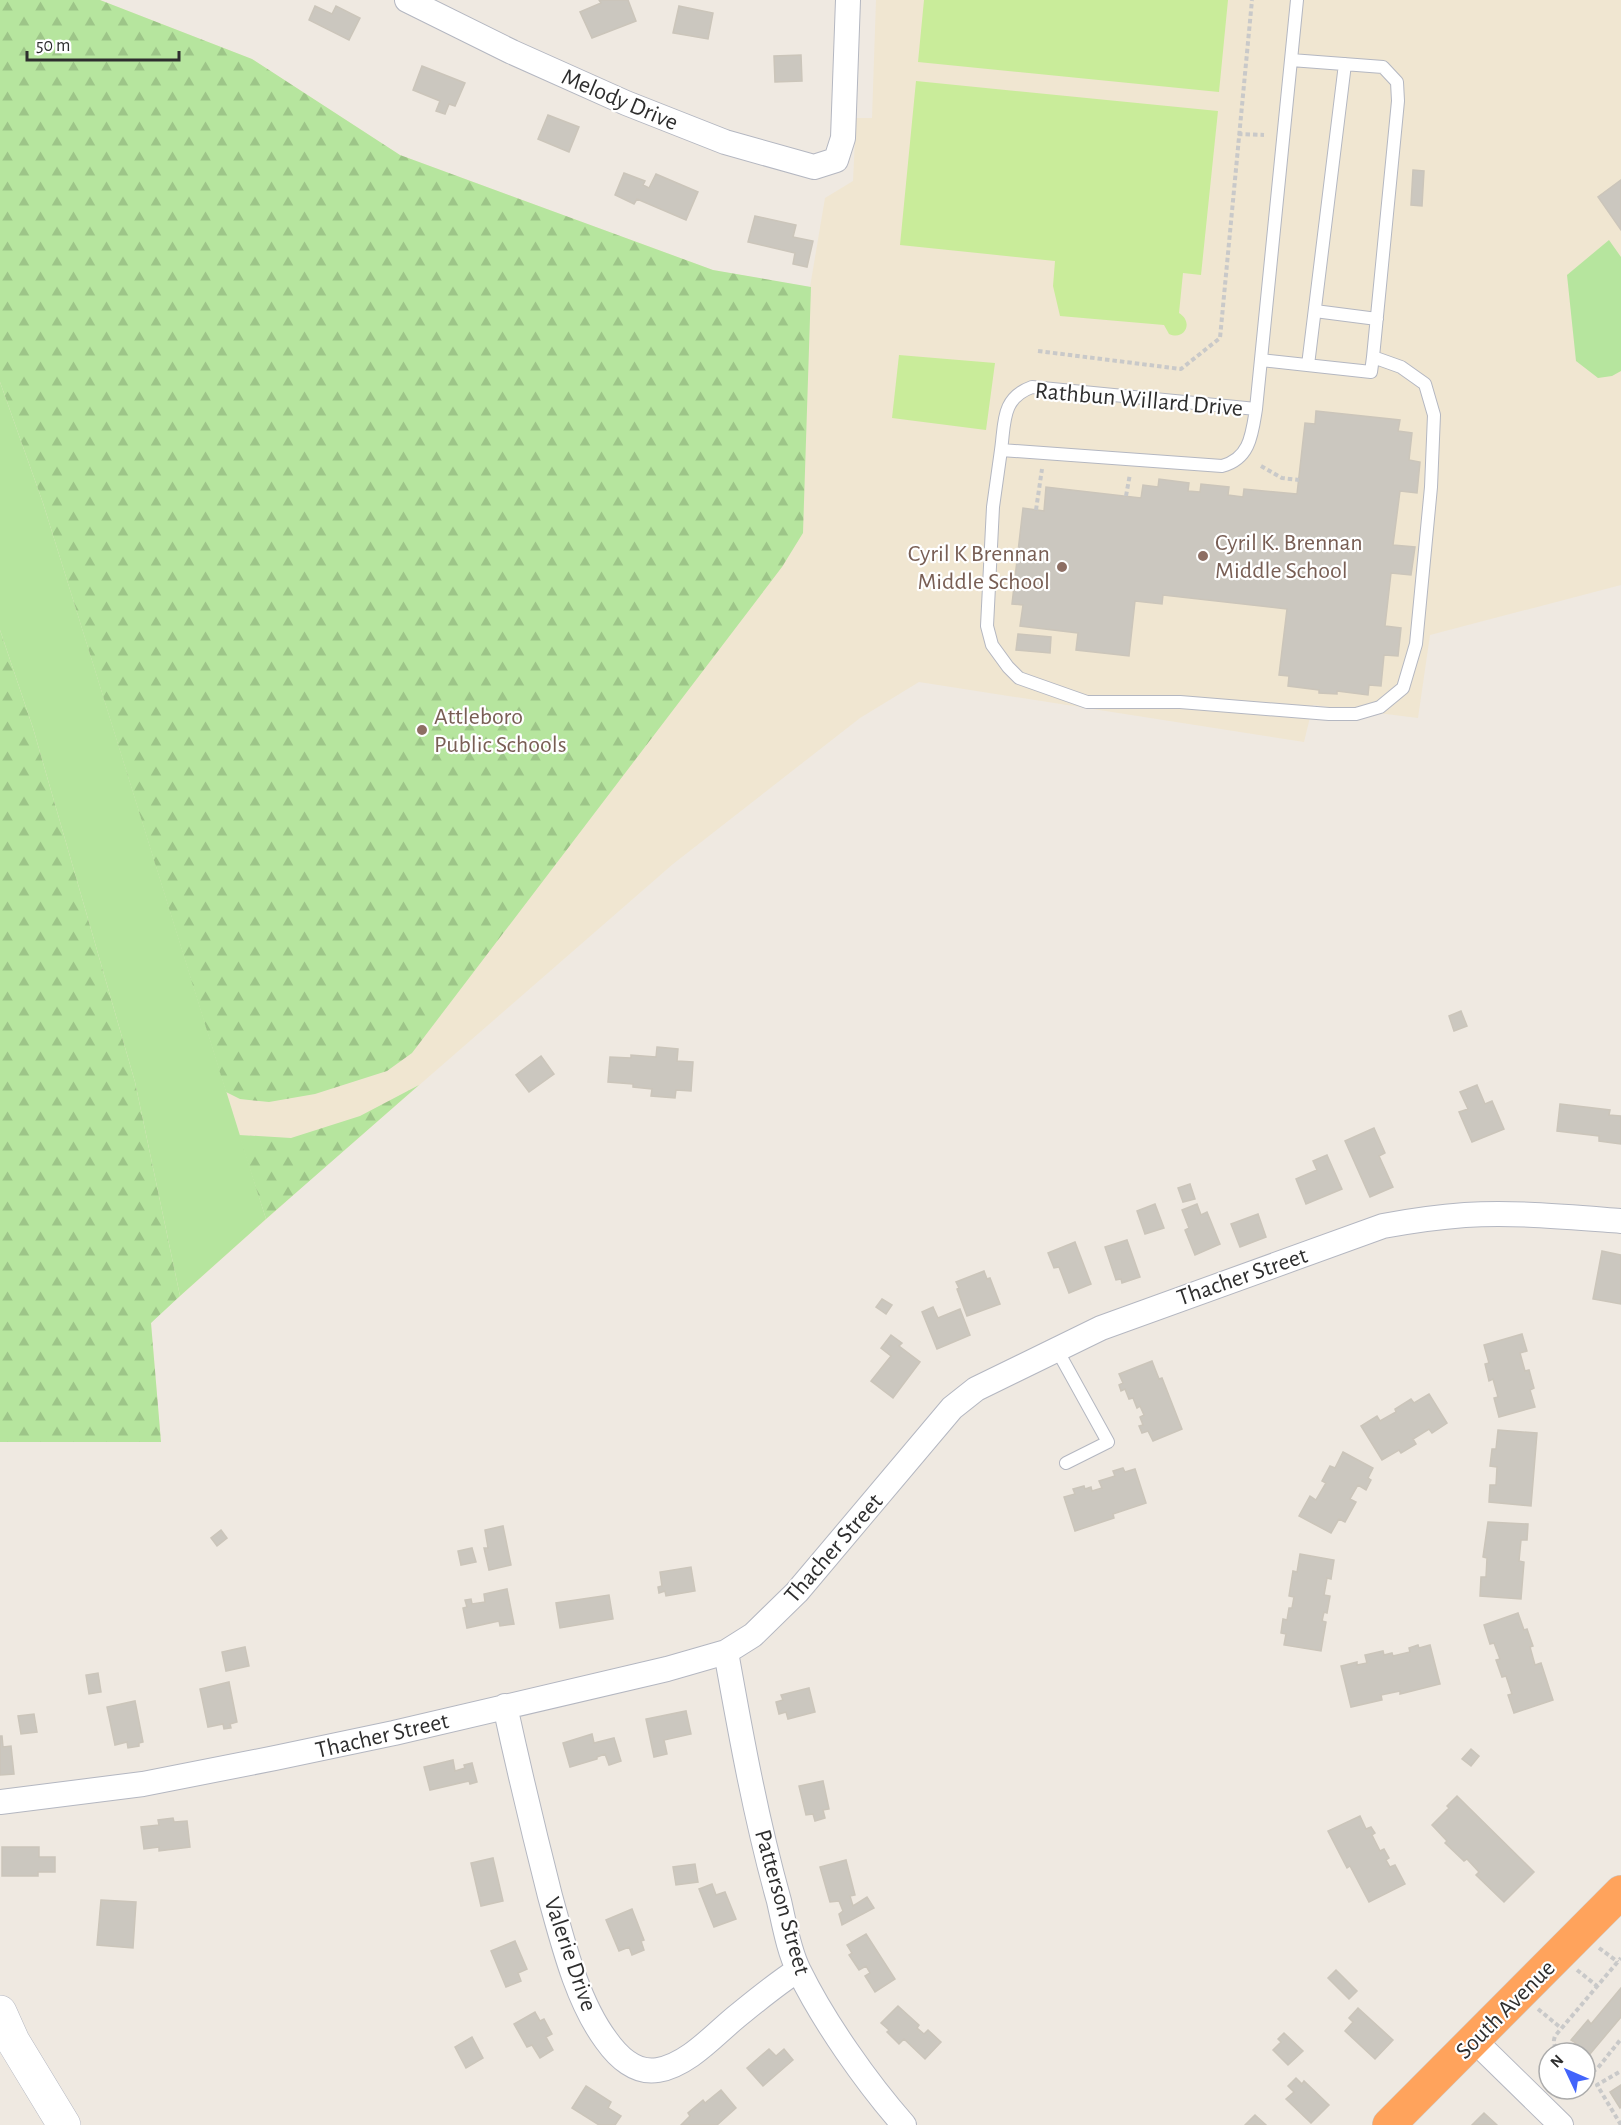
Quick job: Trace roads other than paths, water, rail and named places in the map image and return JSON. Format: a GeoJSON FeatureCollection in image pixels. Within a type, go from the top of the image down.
{"type":"FeatureCollection","features":[{"type":"Feature","properties":{"kind":"highway","name":"South Avenue"},"geometry":{"type":"LineString","coordinates":[[1389,2125],[1621,1892]]}},
{"type":"Feature","properties":{"kind":"main road"},"geometry":{"type":"LineString","coordinates":[[0,2012],[13,2041],[64,2125]]}},
{"type":"Feature","properties":{"kind":"street","name":"Melody Drive"},"geometry":{"type":"LineString","coordinates":[[407,0],[522,57],[626,103],[725,142],[814,167],[836,160],[843,138],[848,0]]}},
{"type":"Feature","properties":{"kind":"street","name":"Thacher Street"},"geometry":{"type":"LineString","coordinates":[[0,1802],[154,1782],[394,1733],[667,1669],[726,1652],[753,1635],[797,1592],[952,1408],[976,1389],[1056,1348],[1138,1313],[1383,1226],[1466,1215],[1542,1216],[1621,1221]]}},
{"type":"Feature","properties":{"kind":"street","name":"Patterson Street"},"geometry":{"type":"LineString","coordinates":[[726,1652],[766,1856],[798,1970],[830,2025],[884,2102],[904,2125]]}},
{"type":"Feature","properties":{"kind":"street","name":"Valerie Drive"},"geometry":{"type":"LineString","coordinates":[[506,1706],[529,1816],[559,1928],[578,1986],[596,2025],[616,2052],[631,2066],[644,2070],[657,2070],[672,2066],[692,2054],[772,1988],[798,1970]]}},
{"type":"Feature","properties":{"kind":"street"},"geometry":{"type":"LineString","coordinates":[[1474,2040],[1561,2125]]}},
{"type":"Feature","properties":{"kind":"lane","name":"Rathbun Willard Drive"},"geometry":{"type":"LineString","coordinates":[[1256,409],[1032,387],[1021,391],[1008,405],[1001,450],[1222,466],[1233,464],[1249,446],[1256,409],[1297,0]]}},
{"type":"Feature","properties":{"kind":"lane"},"geometry":{"type":"LineString","coordinates":[[1261,360],[1371,372],[1377,319],[1398,101],[1396,82],[1383,68],[1291,60]]}},
{"type":"Feature","properties":{"kind":"lane"},"geometry":{"type":"LineString","coordinates":[[1308,365],[1345,64]]}},
{"type":"Feature","properties":{"kind":"lane"},"geometry":{"type":"LineString","coordinates":[[1314,312],[1377,319]]}},
{"type":"Feature","properties":{"kind":"lane"},"geometry":{"type":"LineString","coordinates":[[1001,450],[993,507],[987,626],[992,645],[1019,678],[1088,702],[1180,702],[1233,708],[1356,714],[1380,707],[1403,688],[1416,644],[1431,487],[1434,415],[1425,384],[1401,367],[1373,357]]}},
{"type":"Feature","properties":{"kind":"lane"},"geometry":{"type":"LineString","coordinates":[[1056,1348],[1108,1442],[1066,1463]]}},
{"type":"Feature","properties":{"kind":"place","name":"Cyril K. Brennan Middle School"},"geometry":{"type":"Point","coordinates":[1203,556]}},
{"type":"Feature","properties":{"kind":"place","name":"Cyril K Brennan Middle School"},"geometry":{"type":"Point","coordinates":[1062,567]}},
{"type":"Feature","properties":{"kind":"place","name":"Attleboro Public Schools"},"geometry":{"type":"Point","coordinates":[422,730]}}]}
